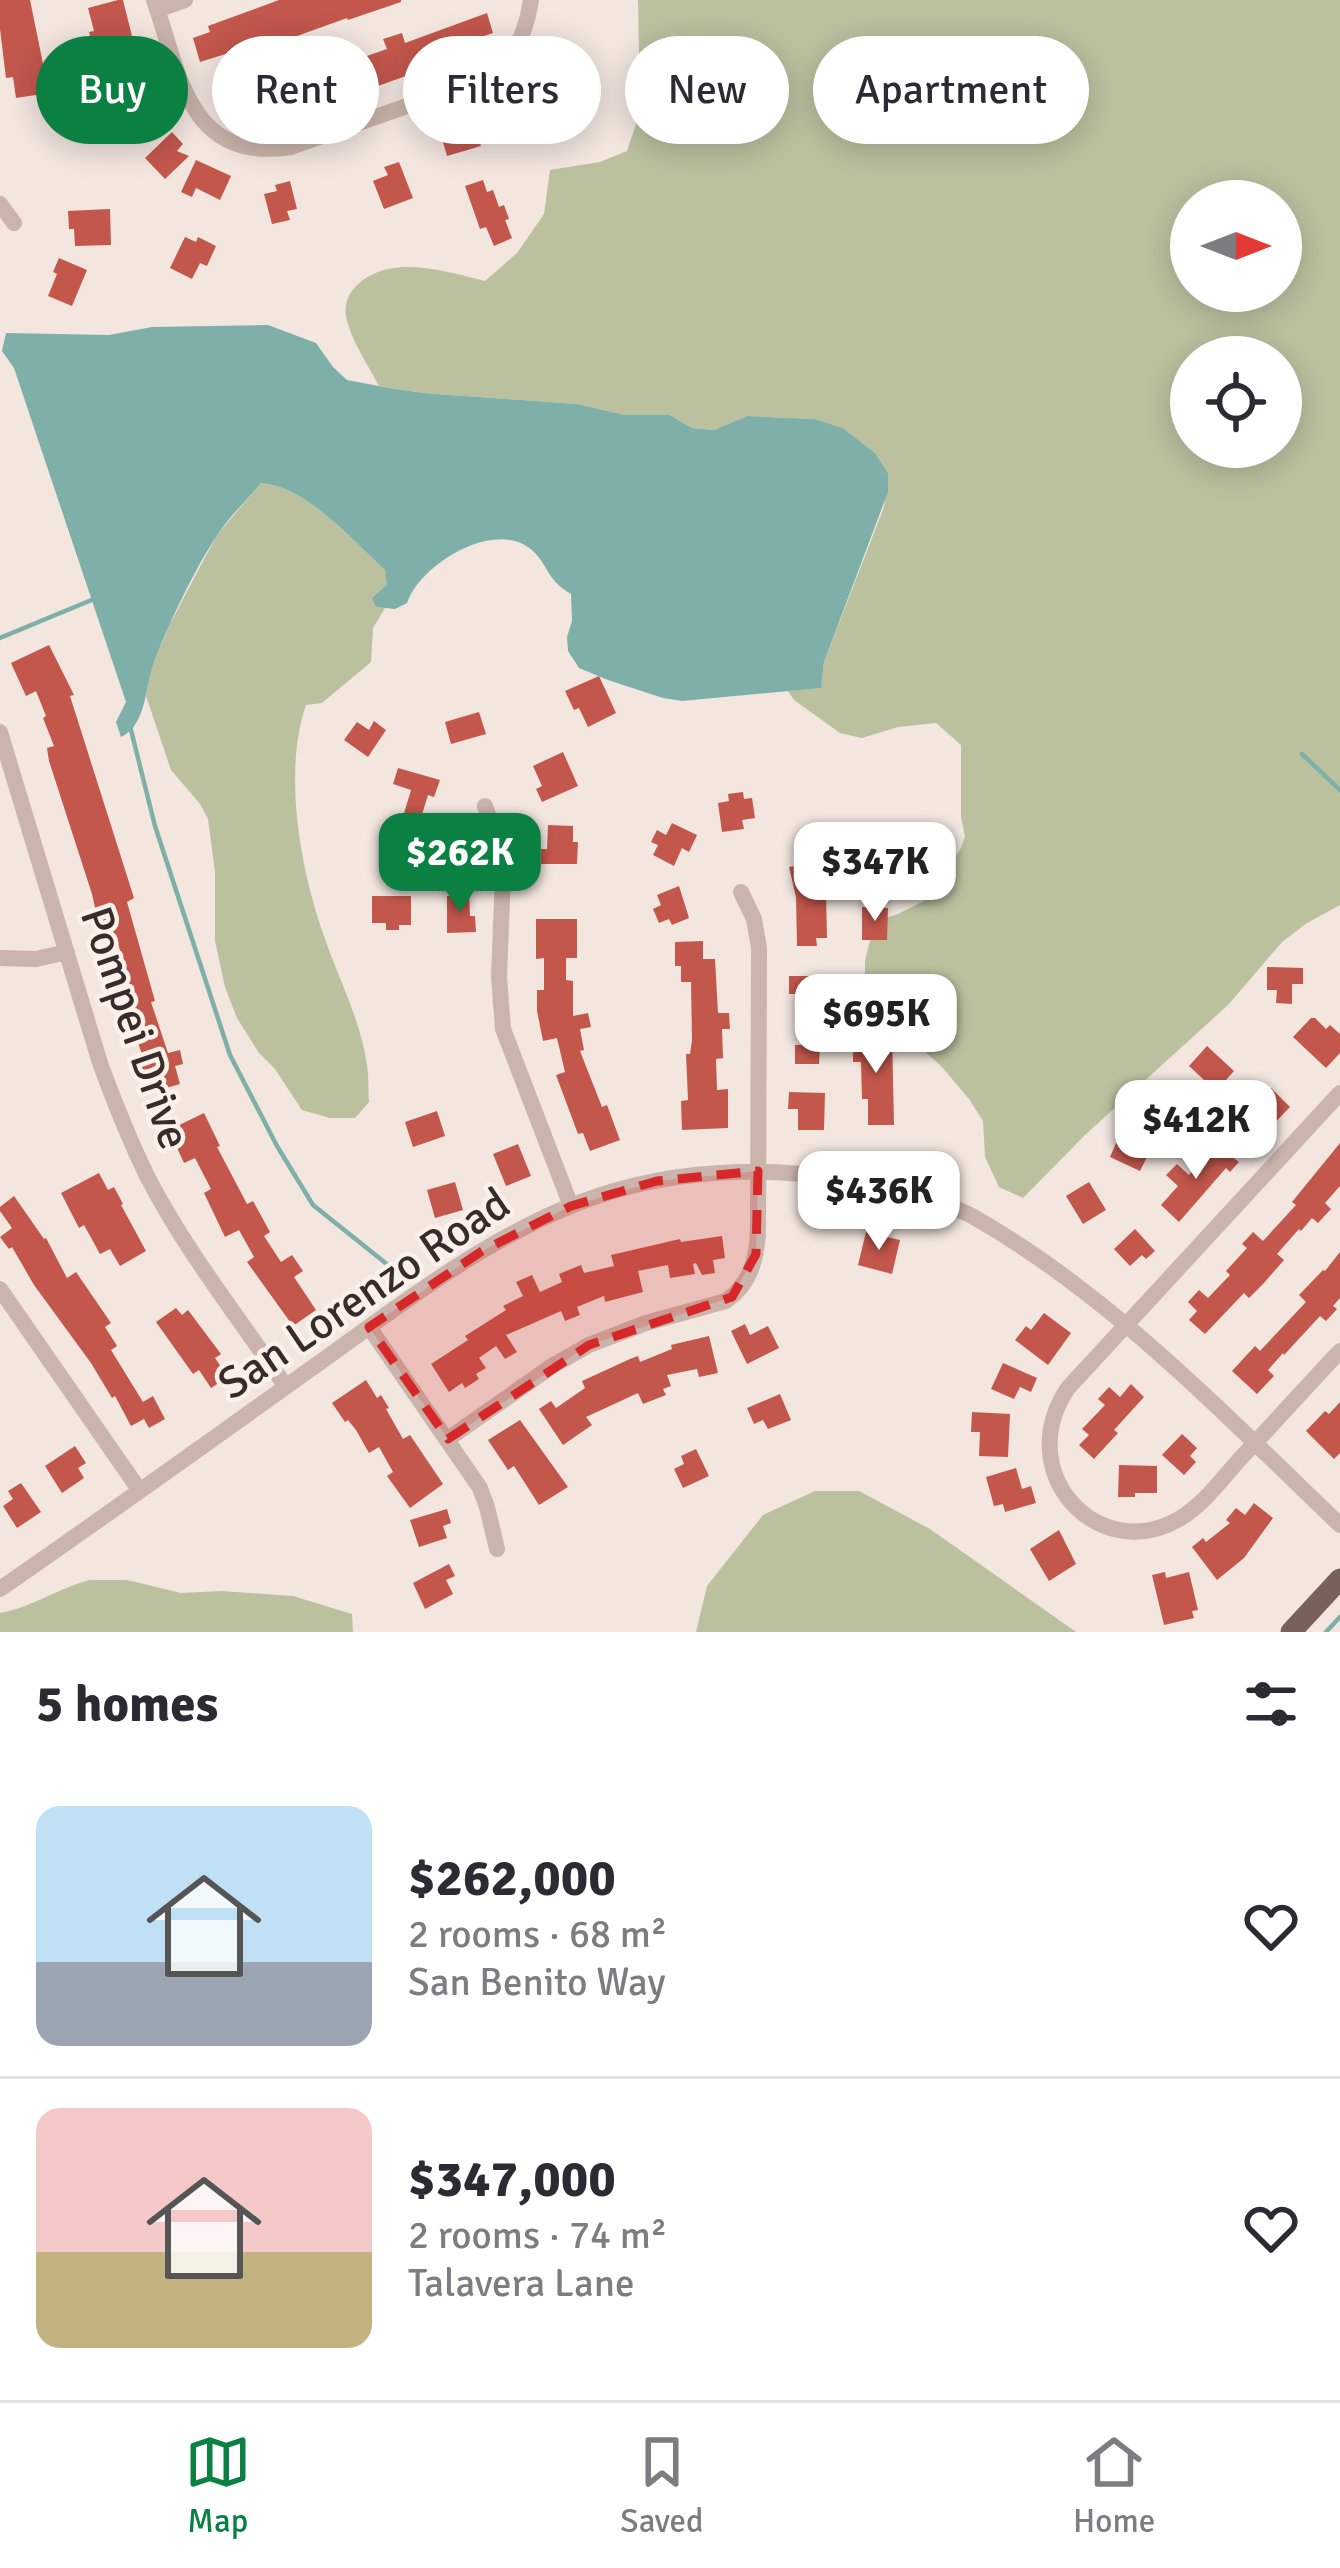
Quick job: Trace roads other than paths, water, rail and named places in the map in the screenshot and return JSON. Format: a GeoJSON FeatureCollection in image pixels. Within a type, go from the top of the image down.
{"type":"FeatureCollection","features":[{"type":"Feature","properties":{"kind":"main road"},"geometry":{"type":"LineString","coordinates":[[1291,1632],[1340,1579]]}},
{"type":"Feature","properties":{"kind":"street"},"geometry":{"type":"LineString","coordinates":[[185,0],[156,5],[186,94],[201,120],[236,146],[275,149],[493,71],[519,44],[531,0]]}},
{"type":"Feature","properties":{"kind":"street"},"geometry":{"type":"LineString","coordinates":[[0,204],[14,224]]}},
{"type":"Feature","properties":{"kind":"street","name":"Pompei Drive"},"geometry":{"type":"LineString","coordinates":[[0,732],[110,1092],[147,1176],[177,1228],[286,1387]]}},
{"type":"Feature","properties":{"kind":"street"},"geometry":{"type":"LineString","coordinates":[[485,806],[501,850],[503,874],[499,977],[503,1029],[571,1206]]}},
{"type":"Feature","properties":{"kind":"street"},"geometry":{"type":"LineString","coordinates":[[448,1439],[589,1345],[624,1330],[719,1304],[745,1282],[754,1263],[758,1229],[759,948],[754,919],[741,892]]}},
{"type":"Feature","properties":{"kind":"street"},"geometry":{"type":"LineString","coordinates":[[0,958],[36,959],[67,952]]}},
{"type":"Feature","properties":{"kind":"street"},"geometry":{"type":"LineString","coordinates":[[1340,1093],[1068,1388],[1051,1425],[1050,1466],[1061,1492],[1077,1508],[1115,1528],[1165,1525],[1191,1511],[1340,1351]]}},
{"type":"Feature","properties":{"kind":"street","name":"San Lorenzo Road"},"geometry":{"type":"LineString","coordinates":[[0,1589],[369,1327],[526,1226],[571,1206],[656,1181],[758,1171],[880,1186],[967,1214],[1085,1290],[1340,1525]]}},
{"type":"Feature","properties":{"kind":"street"},"geometry":{"type":"LineString","coordinates":[[0,1288],[140,1492]]}},
{"type":"Feature","properties":{"kind":"street"},"geometry":{"type":"LineString","coordinates":[[369,1327],[484,1497],[497,1549]]}},
{"type":"Feature","properties":{"kind":"water"},"geometry":{"type":"Polygon","coordinates":[[[268,325],[316,343],[347,380],[384,387],[577,404],[625,415],[670,415],[692,428],[714,430],[747,416],[815,419],[843,428],[875,453],[888,473],[888,492],[824,662],[821,688],[682,701],[579,668],[568,651],[571,594],[533,551],[518,542],[500,539],[461,550],[427,574],[407,603],[395,609],[376,607],[372,598],[387,585],[385,570],[311,504],[278,486],[261,483],[200,563],[154,662],[136,724],[121,737],[116,722],[126,702],[14,368],[2,351],[6,333],[109,335],[152,327],[268,325]]]}},
{"type":"Feature","properties":{"kind":"waterway"},"geometry":{"type":"LineString","coordinates":[[0,638],[94,599]]}},
{"type":"Feature","properties":{"kind":"waterway"},"geometry":{"type":"LineString","coordinates":[[130,726],[155,826],[230,1055],[313,1205],[393,1269]]}},
{"type":"Feature","properties":{"kind":"waterway"},"geometry":{"type":"LineString","coordinates":[[1302,754],[1340,790]]}},
{"type":"Feature","properties":{"kind":"waterway"},"geometry":{"type":"LineString","coordinates":[[1326,1632],[1340,1617]]}}]}
